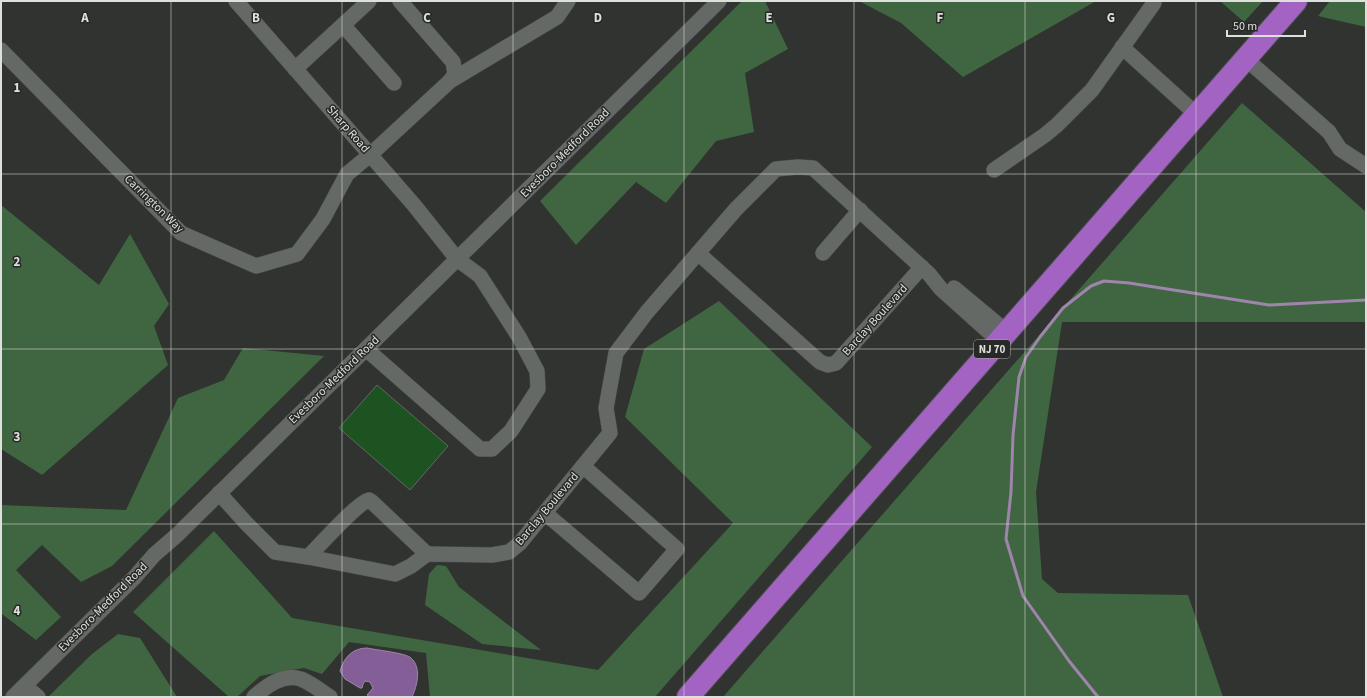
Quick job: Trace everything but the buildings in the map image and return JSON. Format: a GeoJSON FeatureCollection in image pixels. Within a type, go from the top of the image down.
{"type":"FeatureCollection","features":[{"type":"Feature","properties":{"kind":"highway","name":"NJ 70"},"geometry":{"type":"LineString","coordinates":[[688,697],[1296,1]]}},
{"type":"Feature","properties":{"kind":"street","name":"Sharp Road"},"geometry":{"type":"LineString","coordinates":[[236,1],[414,205],[457,259],[480,276],[519,337],[537,371],[538,390],[511,432],[492,449],[480,449],[366,349]]}},
{"type":"Feature","properties":{"kind":"street"},"geometry":{"type":"LineString","coordinates":[[295,69],[370,1]]}},
{"type":"Feature","properties":{"kind":"street"},"geometry":{"type":"LineString","coordinates":[[400,1],[452,62],[455,74],[450,81]]}},
{"type":"Feature","properties":{"kind":"street","name":"Carrington Way"},"geometry":{"type":"LineString","coordinates":[[1,50],[181,233],[256,266],[297,254],[323,219],[347,174],[370,155],[450,81],[557,17],[568,1]]}},
{"type":"Feature","properties":{"kind":"street","name":"Evesboro-Medford Road"},"geometry":{"type":"LineString","coordinates":[[13,697],[134,578],[154,555],[177,535],[719,1]]}},
{"type":"Feature","properties":{"kind":"street"},"geometry":{"type":"LineString","coordinates":[[994,170],[1045,135],[1092,90],[1154,3]]}},
{"type":"Feature","properties":{"kind":"street"},"geometry":{"type":"LineString","coordinates":[[343,25],[394,83]]}},
{"type":"Feature","properties":{"kind":"street"},"geometry":{"type":"LineString","coordinates":[[1122,47],[1196,114]]}},
{"type":"Feature","properties":{"kind":"street"},"geometry":{"type":"LineString","coordinates":[[1246,59],[1329,132],[1340,149],[1366,166]]}},
{"type":"Feature","properties":{"kind":"street","name":"Barclay Boulevard"},"geometry":{"type":"LineString","coordinates":[[427,554],[492,555],[509,552],[520,543],[610,434],[606,408],[616,353],[647,312],[736,209],[776,170],[798,167],[813,168],[925,270],[941,289],[1003,336]]}},
{"type":"Feature","properties":{"kind":"street"},"geometry":{"type":"LineString","coordinates":[[823,253],[860,210]]}},
{"type":"Feature","properties":{"kind":"street","name":"Barclay Boulevard"},"geometry":{"type":"LineString","coordinates":[[698,253],[820,362],[828,365],[836,363],[925,270]]}},
{"type":"Feature","properties":{"kind":"street"},"geometry":{"type":"LineString","coordinates":[[545,513],[639,594],[677,549],[583,466]]}},
{"type":"Feature","properties":{"kind":"street"},"geometry":{"type":"LineString","coordinates":[[219,493],[275,552],[395,574],[411,566],[427,554],[372,502],[368,500],[364,501],[350,514],[308,557]]}},
{"type":"Feature","properties":{"kind":"street"},"geometry":{"type":"LineString","coordinates":[[254,697],[265,687],[286,677],[301,679],[330,697]]}},
{"type":"Feature","properties":{"kind":"street"},"geometry":{"type":"LineString","coordinates":[[25,686],[38,697]]}},
{"type":"Feature","properties":{"kind":"green space"},"geometry":{"type":"Polygon","coordinates":[[[742,1],[765,1],[788,49],[745,73],[754,132],[716,141],[666,203],[636,182],[576,245],[540,201],[742,1]]]}},
{"type":"Feature","properties":{"kind":"green space"},"geometry":{"type":"Polygon","coordinates":[[[859,1],[1096,1],[963,77],[901,23],[859,1]]]}},
{"type":"Feature","properties":{"kind":"green space"},"geometry":{"type":"Polygon","coordinates":[[[1220,1],[1263,1],[1244,22],[1220,1]]]}},
{"type":"Feature","properties":{"kind":"green space"},"geometry":{"type":"Polygon","coordinates":[[[1330,1],[1366,1],[1366,27],[1318,16],[1330,1]]]}},
{"type":"Feature","properties":{"kind":"green space"},"geometry":{"type":"Polygon","coordinates":[[[1242,103],[1366,212],[1366,322],[1062,322],[1036,492],[1042,579],[1058,593],[1188,595],[1223,697],[723,697],[1242,103]]]}},
{"type":"Feature","properties":{"kind":"green space"},"geometry":{"type":"Polygon","coordinates":[[[1,205],[99,285],[130,234],[169,304],[154,326],[168,365],[42,475],[1,449],[1,205]]]}},
{"type":"Feature","properties":{"kind":"green space"},"geometry":{"type":"Polygon","coordinates":[[[719,301],[872,447],[655,697],[430,697],[426,653],[349,642],[322,674],[304,668],[260,676],[237,697],[229,697],[133,612],[214,531],[292,618],[598,670],[733,523],[625,417],[644,349],[719,301]]]}},
{"type":"Feature","properties":{"kind":"green space"},"geometry":{"type":"Polygon","coordinates":[[[243,348],[324,356],[112,566],[81,582],[42,545],[16,570],[61,617],[36,640],[2,614],[1,505],[126,510],[178,398],[224,380],[243,348]]]}},
{"type":"Feature","properties":{"kind":"green space"},"geometry":{"type":"Polygon","coordinates":[[[437,565],[446,566],[459,587],[541,650],[482,644],[425,605],[429,574],[437,565]]]}},
{"type":"Feature","properties":{"kind":"green space"},"geometry":{"type":"Polygon","coordinates":[[[118,634],[140,638],[177,697],[48,697],[92,654],[118,634]]]}},
{"type":"Feature","properties":{"kind":"shaded area"},"geometry":{"type":"Polygon","coordinates":[[[362,648],[397,653],[411,658],[416,667],[418,677],[416,688],[412,697],[370,697],[367,695],[373,688],[370,682],[365,681],[362,688],[360,688],[345,679],[340,671],[344,662],[353,652],[362,648]]]}},
{"type":"Feature","properties":{"kind":"waterway"},"geometry":{"type":"LineString","coordinates":[[1098,697],[1069,661],[1023,596],[1006,539],[1011,492],[1013,435],[1019,377],[1026,357],[1063,308],[1091,286],[1104,281],[1129,283],[1269,305],[1366,300]]}}]}
